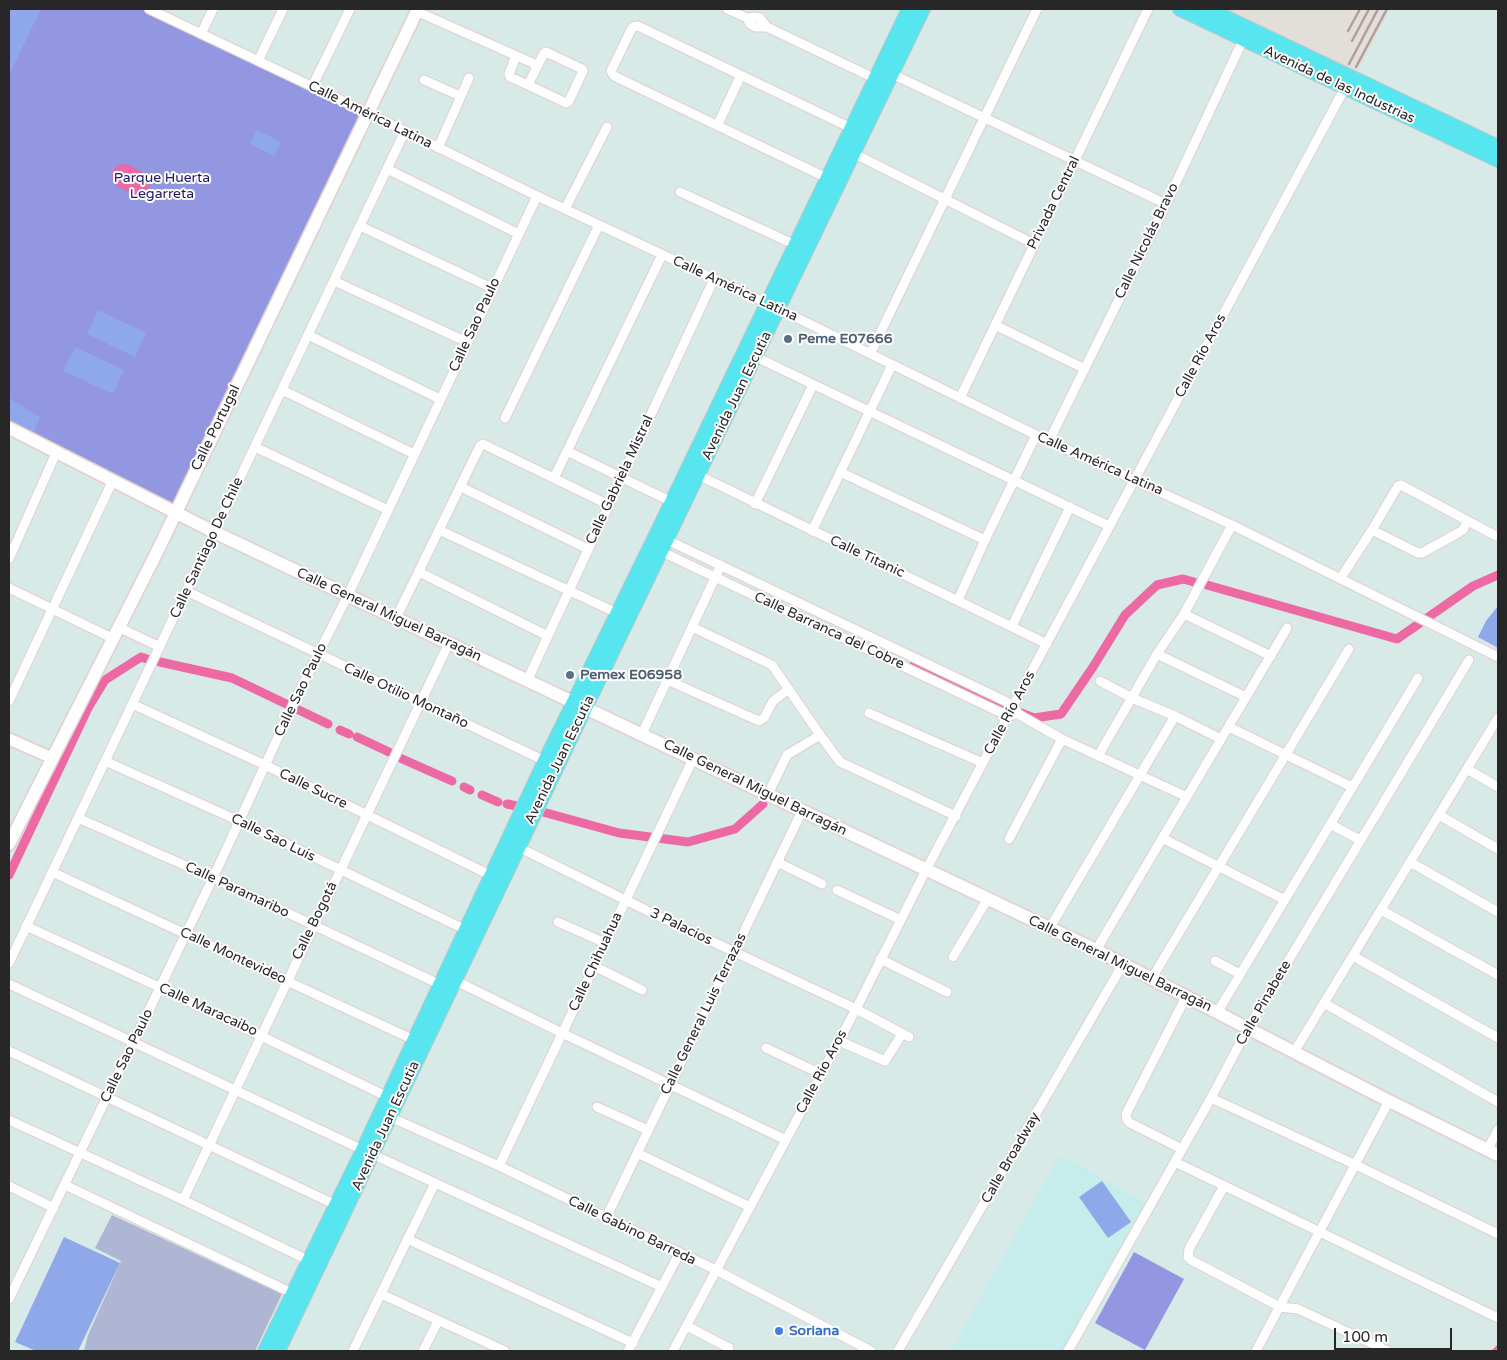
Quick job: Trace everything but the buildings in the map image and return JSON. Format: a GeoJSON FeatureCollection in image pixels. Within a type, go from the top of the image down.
{"type":"FeatureCollection","features":[{"type":"Feature","properties":{"kind":"main road","name":"Avenida Juan Escutia"},"geometry":{"type":"LineString","coordinates":[[833,181],[853,153],[909,9]]}},
{"type":"Feature","properties":{"kind":"main road","name":"Avenida Juan Escutia"},"geometry":{"type":"LineString","coordinates":[[278,1351],[336,1205],[390,1117],[448,983],[513,845],[833,181],[851,128],[924,9]]}},
{"type":"Feature","properties":{"kind":"main road","name":"Avenida de las Industrias"},"geometry":{"type":"LineString","coordinates":[[1180,9],[1244,40],[1283,52]]}},
{"type":"Feature","properties":{"kind":"main road","name":"Avenida de las Industrias"},"geometry":{"type":"LineString","coordinates":[[1208,9],[1283,52],[1498,155]]}},
{"type":"Feature","properties":{"kind":"main road","name":"Calle Portugal"},"geometry":{"type":"LineString","coordinates":[[9,844],[176,513],[417,10]]}},
{"type":"Feature","properties":{"kind":"main road","name":"Avenida Juan Escutia"},"geometry":{"type":"LineString","coordinates":[[532,805],[546,761],[580,705],[617,613],[659,543],[672,502],[693,472],[756,357],[773,307]]}},
{"type":"Feature","properties":{"kind":"main road","name":"Calle General Miguel Barragán"},"geometry":{"type":"LineString","coordinates":[[9,428],[214,532],[1096,950],[1493,1153]]}},
{"type":"Feature","properties":{"kind":"main road","name":"Avenida Juan Escutia"},"geometry":{"type":"LineString","coordinates":[[264,1351],[292,1293],[314,1263],[368,1152],[388,1097],[414,1040],[448,983],[466,930],[492,876],[513,845]]}},
{"type":"Feature","properties":{"kind":"street","name":"Calle América Latina"},"geometry":{"type":"LineString","coordinates":[[149,9],[662,256],[773,307],[1036,435],[1232,525],[1498,657]]}},
{"type":"Feature","properties":{"kind":"street"},"geometry":{"type":"LineString","coordinates":[[201,34],[213,9]]}},
{"type":"Feature","properties":{"kind":"street"},"geometry":{"type":"LineString","coordinates":[[258,62],[283,9]]}},
{"type":"Feature","properties":{"kind":"street"},"geometry":{"type":"LineString","coordinates":[[312,87],[350,9]]}},
{"type":"Feature","properties":{"kind":"street"},"geometry":{"type":"LineString","coordinates":[[726,9],[747,18],[750,24],[755,27],[767,27],[985,118],[1074,162],[1166,204]]}},
{"type":"Feature","properties":{"kind":"street"},"geometry":{"type":"LineString","coordinates":[[870,354],[1037,9]]}},
{"type":"Feature","properties":{"kind":"street","name":"Privada Central"},"geometry":{"type":"LineString","coordinates":[[960,398],[1148,9]]}},
{"type":"Feature","properties":{"kind":"street"},"geometry":{"type":"LineString","coordinates":[[417,10],[537,65]]}},
{"type":"Feature","properties":{"kind":"street"},"geometry":{"type":"LineString","coordinates":[[833,181],[611,73],[633,27],[638,26],[740,77],[851,128]]}},
{"type":"Feature","properties":{"kind":"street","name":"Calle Nicolás Bravo"},"geometry":{"type":"LineString","coordinates":[[1049,441],[1166,204],[1244,40]]}},
{"type":"Feature","properties":{"kind":"street"},"geometry":{"type":"LineString","coordinates":[[516,56],[510,75],[528,85],[567,102],[583,73],[582,69],[548,52],[544,53],[528,85]]}},
{"type":"Feature","properties":{"kind":"street"},"geometry":{"type":"LineString","coordinates":[[718,124],[740,77]]}},
{"type":"Feature","properties":{"kind":"street"},"geometry":{"type":"LineString","coordinates":[[438,148],[469,78]]}},
{"type":"Feature","properties":{"kind":"street"},"geometry":{"type":"LineString","coordinates":[[424,80],[460,96]]}},
{"type":"Feature","properties":{"kind":"street","name":"Calle Río Aros"},"geometry":{"type":"LineString","coordinates":[[673,1351],[856,1009],[926,870],[1013,706],[1348,83]]}},
{"type":"Feature","properties":{"kind":"street"},"geometry":{"type":"LineString","coordinates":[[565,209],[607,127]]}},
{"type":"Feature","properties":{"kind":"street","name":"Calle Santiago De Chile"},"geometry":{"type":"LineString","coordinates":[[9,964],[405,131]]}},
{"type":"Feature","properties":{"kind":"street"},"geometry":{"type":"LineString","coordinates":[[853,153],[1034,244]]}},
{"type":"Feature","properties":{"kind":"street"},"geometry":{"type":"LineString","coordinates":[[387,169],[519,234]]}},
{"type":"Feature","properties":{"kind":"street"},"geometry":{"type":"LineString","coordinates":[[680,192],[801,248]]}},
{"type":"Feature","properties":{"kind":"street","name":"Calle Sao Paulo"},"geometry":{"type":"LineString","coordinates":[[9,1299],[213,878],[298,694],[348,595],[537,196]]}},
{"type":"Feature","properties":{"kind":"street"},"geometry":{"type":"LineString","coordinates":[[505,418],[599,225]]}},
{"type":"Feature","properties":{"kind":"street"},"geometry":{"type":"LineString","coordinates":[[360,226],[492,288]]}},
{"type":"Feature","properties":{"kind":"street"},"geometry":{"type":"LineString","coordinates":[[554,478],[662,256]]}},
{"type":"Feature","properties":{"kind":"street","name":"Calle Gabriela Mistral"},"geometry":{"type":"LineString","coordinates":[[527,681],[714,279]]}},
{"type":"Feature","properties":{"kind":"street"},"geometry":{"type":"LineString","coordinates":[[334,281],[467,342]]}},
{"type":"Feature","properties":{"kind":"street"},"geometry":{"type":"LineString","coordinates":[[996,324],[1084,369]]}},
{"type":"Feature","properties":{"kind":"street"},"geometry":{"type":"LineString","coordinates":[[308,335],[440,399]]}},
{"type":"Feature","properties":{"kind":"street"},"geometry":{"type":"LineString","coordinates":[[756,357],[1109,526]]}},
{"type":"Feature","properties":{"kind":"street"},"geometry":{"type":"LineString","coordinates":[[812,531],[892,365]]}},
{"type":"Feature","properties":{"kind":"street"},"geometry":{"type":"LineString","coordinates":[[755,504],[813,385]]}},
{"type":"Feature","properties":{"kind":"street"},"geometry":{"type":"LineString","coordinates":[[282,390],[414,454]]}},
{"type":"Feature","properties":{"kind":"street"},"geometry":{"type":"LineString","coordinates":[[958,600],[1036,435]]}},
{"type":"Feature","properties":{"kind":"street"},"geometry":{"type":"LineString","coordinates":[[396,618],[480,446],[483,444],[609,505]]}},
{"type":"Feature","properties":{"kind":"street"},"geometry":{"type":"LineString","coordinates":[[255,447],[388,510]]}},
{"type":"Feature","properties":{"kind":"street"},"geometry":{"type":"LineString","coordinates":[[567,450],[672,502]]}},
{"type":"Feature","properties":{"kind":"street"},"geometry":{"type":"LineString","coordinates":[[9,559],[56,453]]}},
{"type":"Feature","properties":{"kind":"street","name":"Calle Titanic"},"geometry":{"type":"LineString","coordinates":[[693,472],[755,504],[1047,644]]}},
{"type":"Feature","properties":{"kind":"street"},"geometry":{"type":"LineString","coordinates":[[840,472],[985,540]]}},
{"type":"Feature","properties":{"kind":"street"},"geometry":{"type":"LineString","coordinates":[[9,701],[113,480]]}},
{"type":"Feature","properties":{"kind":"street"},"geometry":{"type":"LineString","coordinates":[[1340,578],[1372,530],[1395,487],[1399,485],[1496,536]]}},
{"type":"Feature","properties":{"kind":"street"},"geometry":{"type":"LineString","coordinates":[[461,487],[588,549]]}},
{"type":"Feature","properties":{"kind":"street"},"geometry":{"type":"LineString","coordinates":[[1012,626],[1070,507]]}},
{"type":"Feature","properties":{"kind":"street"},"geometry":{"type":"LineString","coordinates":[[1372,530],[1418,553],[1458,534],[1463,530],[1468,521]]}},
{"type":"Feature","properties":{"kind":"street"},"geometry":{"type":"LineString","coordinates":[[1098,756],[1157,654],[1184,614],[1232,525]]}},
{"type":"Feature","properties":{"kind":"street"},"geometry":{"type":"LineString","coordinates":[[439,530],[617,613]]}},
{"type":"Feature","properties":{"kind":"street","name":"Calle Barranca del Cobre"},"geometry":{"type":"LineString","coordinates":[[659,543],[721,566],[1013,706]]}},
{"type":"Feature","properties":{"kind":"street","name":"Calle Barranca del Cobre"},"geometry":{"type":"LineString","coordinates":[[659,543],[715,577],[1008,716]]}},
{"type":"Feature","properties":{"kind":"street"},"geometry":{"type":"LineString","coordinates":[[642,734],[721,566]]}},
{"type":"Feature","properties":{"kind":"street"},"geometry":{"type":"LineString","coordinates":[[419,572],[548,636]]}},
{"type":"Feature","properties":{"kind":"street"},"geometry":{"type":"LineString","coordinates":[[9,588],[53,610],[160,647]]}},
{"type":"Feature","properties":{"kind":"street","name":"Calle Otilio Montaño"},"geometry":{"type":"LineString","coordinates":[[186,591],[546,761]]}},
{"type":"Feature","properties":{"kind":"street"},"geometry":{"type":"LineString","coordinates":[[818,626],[823,614]]}},
{"type":"Feature","properties":{"kind":"street"},"geometry":{"type":"LineString","coordinates":[[1184,614],[1271,656]]}},
{"type":"Feature","properties":{"kind":"street"},"geometry":{"type":"LineString","coordinates":[[692,627],[770,663],[820,735],[844,764],[956,816]]}},
{"type":"Feature","properties":{"kind":"street"},"geometry":{"type":"LineString","coordinates":[[1096,950],[1287,628]]}},
{"type":"Feature","properties":{"kind":"street","name":"Calle Bogotá"},"geometry":{"type":"LineString","coordinates":[[183,1200],[448,643]]}},
{"type":"Feature","properties":{"kind":"street"},"geometry":{"type":"LineString","coordinates":[[1152,978],[1349,649]]}},
{"type":"Feature","properties":{"kind":"street"},"geometry":{"type":"LineString","coordinates":[[897,663],[903,652]]}},
{"type":"Feature","properties":{"kind":"street"},"geometry":{"type":"LineString","coordinates":[[1157,654],[1246,697]]}},
{"type":"Feature","properties":{"kind":"street","name":"Calle Pinabete"},"geometry":{"type":"LineString","coordinates":[[1068,1351],[1211,1098],[1248,1028],[1469,660]]}},
{"type":"Feature","properties":{"kind":"street"},"geometry":{"type":"LineString","coordinates":[[1217,1013],[1418,678]]}},
{"type":"Feature","properties":{"kind":"street"},"geometry":{"type":"LineString","coordinates":[[667,680],[759,721],[764,718],[773,701],[789,689]]}},
{"type":"Feature","properties":{"kind":"street"},"geometry":{"type":"LineString","coordinates":[[1100,681],[1221,740]]}},
{"type":"Feature","properties":{"kind":"street","name":"Calle Sucre"},"geometry":{"type":"LineString","coordinates":[[132,704],[265,765],[492,876]]}},
{"type":"Feature","properties":{"kind":"street"},"geometry":{"type":"LineString","coordinates":[[1013,706],[1018,714],[1062,739],[1141,774],[1187,797]]}},
{"type":"Feature","properties":{"kind":"street"},"geometry":{"type":"LineString","coordinates":[[869,713],[983,764]]}},
{"type":"Feature","properties":{"kind":"street"},"geometry":{"type":"LineString","coordinates":[[1008,716],[1018,714]]}},
{"type":"Feature","properties":{"kind":"street"},"geometry":{"type":"LineString","coordinates":[[1049,928],[1175,716]]}},
{"type":"Feature","properties":{"kind":"street"},"geometry":{"type":"LineString","coordinates":[[1294,1052],[1498,721]]}},
{"type":"Feature","properties":{"kind":"street"},"geometry":{"type":"LineString","coordinates":[[1229,726],[1352,787]]}},
{"type":"Feature","properties":{"kind":"street"},"geometry":{"type":"LineString","coordinates":[[768,794],[787,755],[820,735]]}},
{"type":"Feature","properties":{"kind":"street"},"geometry":{"type":"LineString","coordinates":[[9,738],[52,758]]}},
{"type":"Feature","properties":{"kind":"street"},"geometry":{"type":"LineString","coordinates":[[1009,839],[1062,739]]}},
{"type":"Feature","properties":{"kind":"street","name":"Calle Chihuahua"},"geometry":{"type":"LineString","coordinates":[[498,1166],[693,758]]}},
{"type":"Feature","properties":{"kind":"street","name":"Calle Sao Luis"},"geometry":{"type":"LineString","coordinates":[[105,761],[239,821],[466,930]]}},
{"type":"Feature","properties":{"kind":"street"},"geometry":{"type":"LineString","coordinates":[[1467,769],[1498,787]]}},
{"type":"Feature","properties":{"kind":"street","name":"Calle General Luis Terrazas"},"geometry":{"type":"LineString","coordinates":[[606,1218],[802,811]]}},
{"type":"Feature","properties":{"kind":"street"},"geometry":{"type":"LineString","coordinates":[[1439,815],[1498,849]]}},
{"type":"Feature","properties":{"kind":"street","name":"Calle Paramaribo"},"geometry":{"type":"LineString","coordinates":[[78,818],[313,925],[562,1034],[786,1140]]}},
{"type":"Feature","properties":{"kind":"street"},"geometry":{"type":"LineString","coordinates":[[1330,824],[1360,840]]}},
{"type":"Feature","properties":{"kind":"street"},"geometry":{"type":"LineString","coordinates":[[1162,838],[1285,900]]}},
{"type":"Feature","properties":{"kind":"street","name":"3 Palacios"},"geometry":{"type":"LineString","coordinates":[[513,845],[856,1009],[906,1035],[885,1061],[839,1041]]}},
{"type":"Feature","properties":{"kind":"street"},"geometry":{"type":"LineString","coordinates":[[777,862],[822,884]]}},
{"type":"Feature","properties":{"kind":"street"},"geometry":{"type":"LineString","coordinates":[[1410,862],[1498,912]]}},
{"type":"Feature","properties":{"kind":"street","name":"Calle Montevideo"},"geometry":{"type":"LineString","coordinates":[[52,872],[414,1040]]}},
{"type":"Feature","properties":{"kind":"street"},"geometry":{"type":"LineString","coordinates":[[837,890],[901,920]]}},
{"type":"Feature","properties":{"kind":"street"},"geometry":{"type":"LineString","coordinates":[[953,957],[987,900]]}},
{"type":"Feature","properties":{"kind":"street"},"geometry":{"type":"LineString","coordinates":[[1381,910],[1498,975]]}},
{"type":"Feature","properties":{"kind":"street"},"geometry":{"type":"LineString","coordinates":[[558,922],[605,943]]}},
{"type":"Feature","properties":{"kind":"street","name":"Calle Maracaibo"},"geometry":{"type":"LineString","coordinates":[[26,926],[261,1035],[388,1097]]}},
{"type":"Feature","properties":{"kind":"street"},"geometry":{"type":"LineString","coordinates":[[1353,956],[1498,1038]]}},
{"type":"Feature","properties":{"kind":"street"},"geometry":{"type":"LineString","coordinates":[[880,959],[947,992]]}},
{"type":"Feature","properties":{"kind":"street"},"geometry":{"type":"LineString","coordinates":[[1216,961],[1240,974]]}},
{"type":"Feature","properties":{"kind":"street","name":"Calle Broadway"},"geometry":{"type":"LineString","coordinates":[[898,1351],[926,1306],[1123,964]]}},
{"type":"Feature","properties":{"kind":"street"},"geometry":{"type":"LineString","coordinates":[[594,966],[642,990]]}},
{"type":"Feature","properties":{"kind":"street"},"geometry":{"type":"LineString","coordinates":[[9,984],[662,1287]]}},
{"type":"Feature","properties":{"kind":"street"},"geometry":{"type":"LineString","coordinates":[[1182,1149],[1130,1123],[1126,1117],[1128,1108],[1186,997]]}},
{"type":"Feature","properties":{"kind":"street"},"geometry":{"type":"LineString","coordinates":[[1324,1004],[1498,1102]]}},
{"type":"Feature","properties":{"kind":"street"},"geometry":{"type":"LineString","coordinates":[[766,1048],[821,1074]]}},
{"type":"Feature","properties":{"kind":"street"},"geometry":{"type":"LineString","coordinates":[[9,1051],[336,1205]]}},
{"type":"Feature","properties":{"kind":"street"},"geometry":{"type":"LineString","coordinates":[[1211,1098],[1356,1165],[1498,1234]]}},
{"type":"Feature","properties":{"kind":"street"},"geometry":{"type":"LineString","coordinates":[[1256,1351],[1389,1101]]}},
{"type":"Feature","properties":{"kind":"street"},"geometry":{"type":"LineString","coordinates":[[597,1106],[648,1130]]}},
{"type":"Feature","properties":{"kind":"street","name":"Calle Gabino Barreda"},"geometry":{"type":"LineString","coordinates":[[390,1117],[498,1166],[716,1270],[871,1351]]}},
{"type":"Feature","properties":{"kind":"street"},"geometry":{"type":"LineString","coordinates":[[9,1120],[314,1263]]}},
{"type":"Feature","properties":{"kind":"street"},"geometry":{"type":"LineString","coordinates":[[1493,1153],[1498,1130]]}},
{"type":"Feature","properties":{"kind":"street"},"geometry":{"type":"LineString","coordinates":[[637,1153],[750,1207]]}},
{"type":"Feature","properties":{"kind":"street"},"geometry":{"type":"LineString","coordinates":[[1175,1162],[1498,1318]]}},
{"type":"Feature","properties":{"kind":"street"},"geometry":{"type":"LineString","coordinates":[[354,1351],[435,1183]]}},
{"type":"Feature","properties":{"kind":"street"},"geometry":{"type":"LineString","coordinates":[[65,1185],[292,1293]]}},
{"type":"Feature","properties":{"kind":"street"},"geometry":{"type":"LineString","coordinates":[[9,1186],[54,1208]]}},
{"type":"Feature","properties":{"kind":"street"},"geometry":{"type":"LineString","coordinates":[[1224,1186],[1189,1249],[1188,1257],[1280,1307],[1298,1309],[1388,1351]]}},
{"type":"Feature","properties":{"kind":"street"},"geometry":{"type":"LineString","coordinates":[[407,1239],[630,1347],[679,1254]]}},
{"type":"Feature","properties":{"kind":"street"},"geometry":{"type":"LineString","coordinates":[[381,1294],[491,1348],[505,1351]]}},
{"type":"Feature","properties":{"kind":"street"},"geometry":{"type":"LineString","coordinates":[[423,1351],[438,1321]]}},
{"type":"Feature","properties":{"kind":"street"},"geometry":{"type":"LineString","coordinates":[[687,1326],[729,1348]]}},
{"type":"Feature","properties":{"kind":"shaded area"},"geometry":{"type":"Polygon","coordinates":[[[9,9],[41,9],[9,75],[9,9]]]}},
{"type":"Feature","properties":{"kind":"shaded area"},"geometry":{"type":"Polygon","coordinates":[[[1220,9],[1390,9],[1356,74],[1220,9]]]}},
{"type":"Feature","properties":{"kind":"shaded area"},"geometry":{"type":"Polygon","coordinates":[[[257,130],[281,142],[274,156],[250,144],[257,130]]]}},
{"type":"Feature","properties":{"kind":"shaded area"},"geometry":{"type":"Polygon","coordinates":[[[122,164],[129,165],[143,173],[149,187],[146,191],[134,195],[117,186],[111,175],[116,167],[122,164]]]}},
{"type":"Feature","properties":{"kind":"shaded area"},"geometry":{"type":"Polygon","coordinates":[[[98,310],[146,333],[135,357],[87,334],[98,310]]]}},
{"type":"Feature","properties":{"kind":"shaded area"},"geometry":{"type":"Polygon","coordinates":[[[75,347],[124,370],[113,394],[63,371],[75,347]]]}},
{"type":"Feature","properties":{"kind":"shaded area"},"geometry":{"type":"Polygon","coordinates":[[[9,398],[40,417],[34,433],[9,420],[9,398]]]}},
{"type":"Feature","properties":{"kind":"shaded area"},"geometry":{"type":"Polygon","coordinates":[[[1498,606],[1498,648],[1478,637],[1486,621],[1498,606]]]}},
{"type":"Feature","properties":{"kind":"shaded area"},"geometry":{"type":"Polygon","coordinates":[[[1060,1154],[1147,1204],[1065,1351],[951,1351],[1060,1154]]]}},
{"type":"Feature","properties":{"kind":"shaded area"},"geometry":{"type":"Polygon","coordinates":[[[1102,1181],[1131,1222],[1108,1238],[1079,1197],[1102,1181]]]}},
{"type":"Feature","properties":{"kind":"shaded area"},"geometry":{"type":"Polygon","coordinates":[[[112,1215],[282,1294],[255,1351],[84,1351],[88,1335],[121,1261],[95,1248],[112,1215]]]}},
{"type":"Feature","properties":{"kind":"shaded area"},"geometry":{"type":"Polygon","coordinates":[[[64,1237],[120,1263],[78,1351],[36,1351],[15,1342],[64,1237]]]}},
{"type":"Feature","properties":{"kind":"green space","name":"Parque Huerta Legarreta"},"geometry":{"type":"Polygon","coordinates":[[[9,9],[149,9],[368,113],[176,513],[9,428],[9,9]]]}},
{"type":"Feature","properties":{"kind":"green space"},"geometry":{"type":"Polygon","coordinates":[[[1134,1252],[1184,1279],[1145,1350],[1095,1323],[1134,1252]]]}},
{"type":"Feature","properties":{"kind":"waterway"},"geometry":{"type":"LineString","coordinates":[[1207,585],[1397,639],[1473,586],[1498,575]]}},
{"type":"Feature","properties":{"kind":"waterway"},"geometry":{"type":"LineString","coordinates":[[1021,713],[1034,718],[1061,714],[1125,615],[1157,585],[1183,579],[1194,582]]}},
{"type":"Feature","properties":{"kind":"waterway"},"geometry":{"type":"LineString","coordinates":[[9,875],[88,708],[105,680],[141,657],[147,659]]}},
{"type":"Feature","properties":{"kind":"waterway"},"geometry":{"type":"LineString","coordinates":[[160,662],[232,678],[328,724]]}},
{"type":"Feature","properties":{"kind":"waterway"},"geometry":{"type":"LineString","coordinates":[[913,666],[1011,709]]}},
{"type":"Feature","properties":{"kind":"waterway"},"geometry":{"type":"LineString","coordinates":[[340,730],[349,734]]}},
{"type":"Feature","properties":{"kind":"waterway"},"geometry":{"type":"LineString","coordinates":[[357,737],[389,752]]}},
{"type":"Feature","properties":{"kind":"waterway"},"geometry":{"type":"LineString","coordinates":[[400,758],[452,781]]}},
{"type":"Feature","properties":{"kind":"waterway"},"geometry":{"type":"LineString","coordinates":[[464,787],[470,790]]}},
{"type":"Feature","properties":{"kind":"waterway"},"geometry":{"type":"LineString","coordinates":[[482,795],[498,802]]}},
{"type":"Feature","properties":{"kind":"waterway"},"geometry":{"type":"LineString","coordinates":[[507,804],[517,806]]}},
{"type":"Feature","properties":{"kind":"waterway"},"geometry":{"type":"LineString","coordinates":[[543,812],[619,833],[688,842],[735,829],[763,804]]}},
{"type":"Feature","properties":{"kind":"waterway"},"geometry":{"type":"LineString","coordinates":[[1493,1351],[1498,1346]]}},
{"type":"Feature","properties":{"kind":"railway"},"geometry":{"type":"LineString","coordinates":[[1348,31],[1360,9]]}},
{"type":"Feature","properties":{"kind":"railway"},"geometry":{"type":"LineString","coordinates":[[1352,41],[1369,9]]}},
{"type":"Feature","properties":{"kind":"railway"},"geometry":{"type":"LineString","coordinates":[[1349,64],[1378,9]]}},
{"type":"Feature","properties":{"kind":"railway"},"geometry":{"type":"LineString","coordinates":[[1356,67],[1387,9]]}},
{"type":"Feature","properties":{"kind":"place","name":"Peme E07666"},"geometry":{"type":"Point","coordinates":[788,339]}},
{"type":"Feature","properties":{"kind":"place","name":"Pemex E06958"},"geometry":{"type":"Point","coordinates":[570,675]}},
{"type":"Feature","properties":{"kind":"place","name":"Soriana"},"geometry":{"type":"Point","coordinates":[779,1331]}}]}
